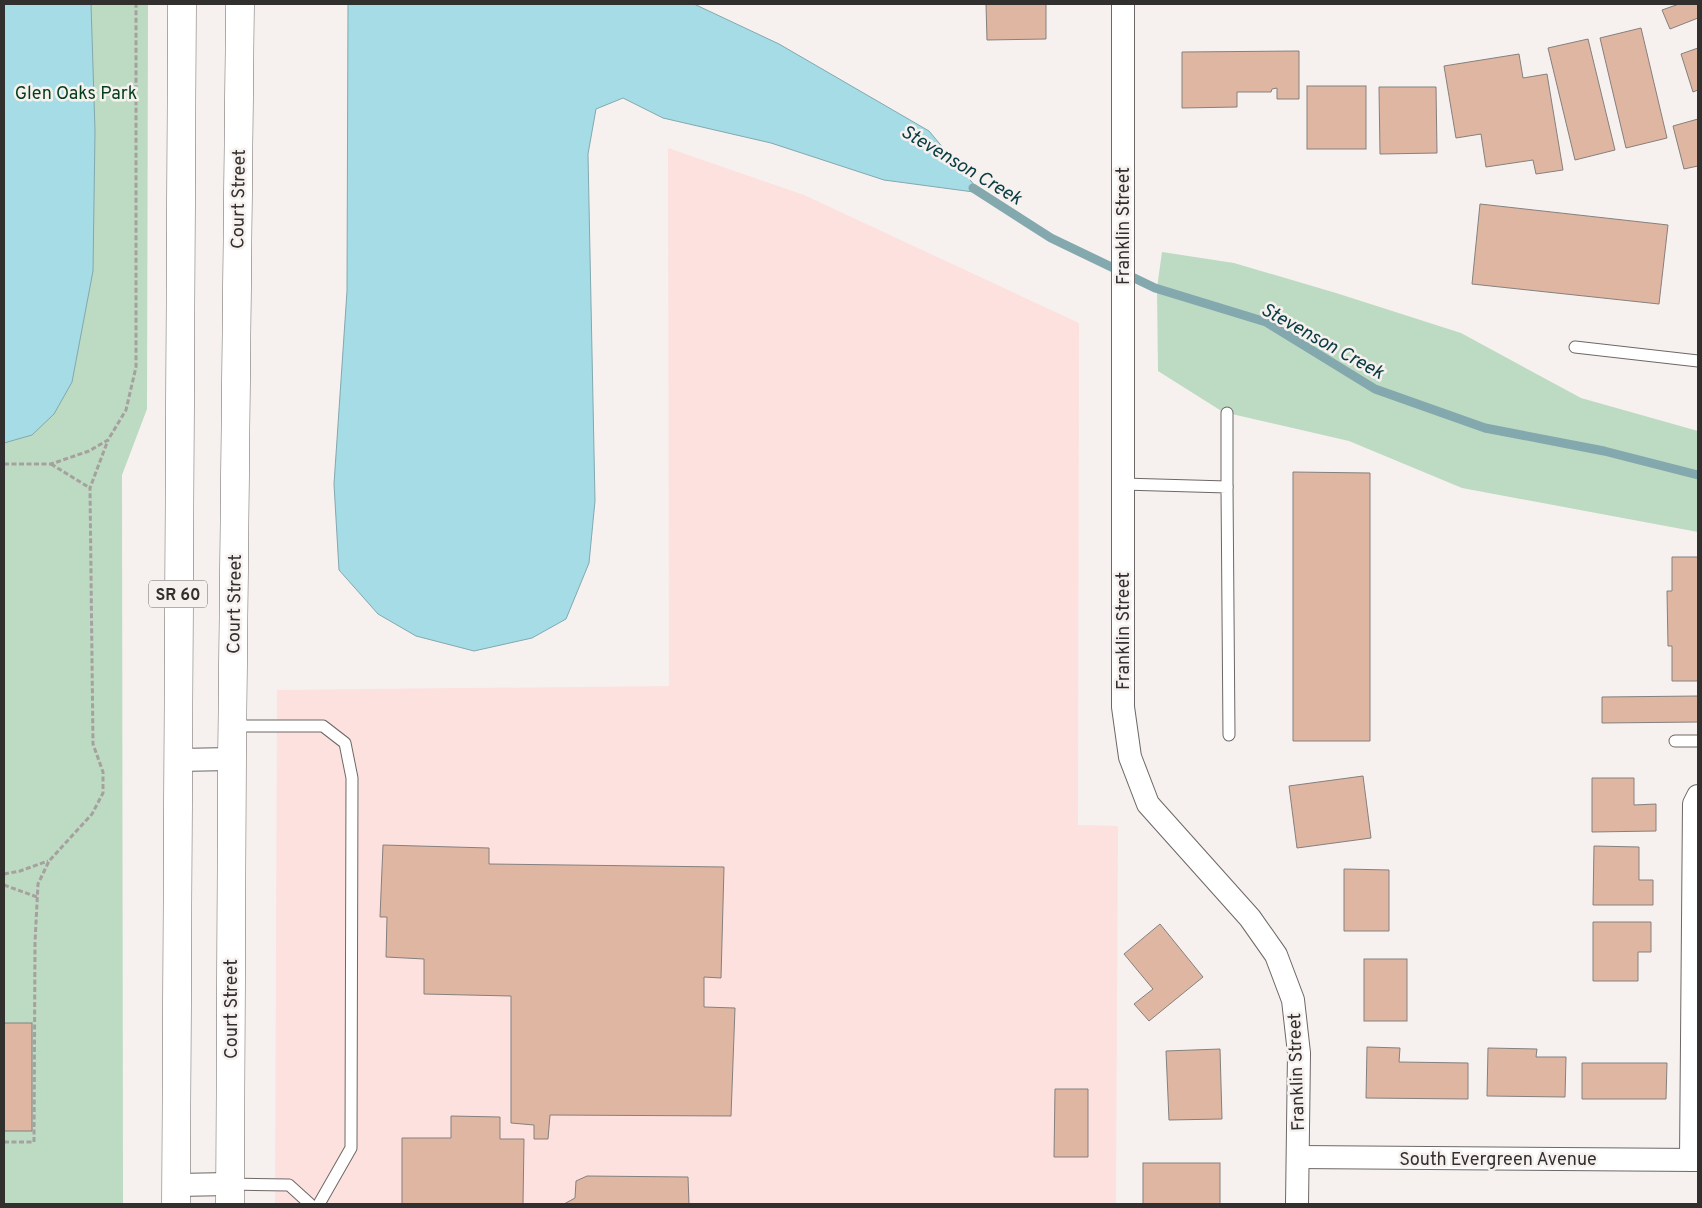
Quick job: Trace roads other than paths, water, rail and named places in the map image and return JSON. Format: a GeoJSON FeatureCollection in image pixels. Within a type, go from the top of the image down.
{"type":"FeatureCollection","features":[{"type":"Feature","properties":{"kind":"main road","name":"SR 60"},"geometry":{"type":"LineString","coordinates":[[176,1194],[182,4]]}},
{"type":"Feature","properties":{"kind":"main road","name":"Court Street"},"geometry":{"type":"LineString","coordinates":[[230,1194],[232,726],[240,4]]}},
{"type":"Feature","properties":{"kind":"street","name":"Franklin Street"},"geometry":{"type":"LineString","coordinates":[[1124,4],[1122,230],[1123,707],[1130,757],[1148,804],[1250,918],[1276,955],[1293,1000],[1299,1053],[1298,1204]]}},
{"type":"Feature","properties":{"kind":"street"},"geometry":{"type":"LineString","coordinates":[[177,760],[232,759]]}},
{"type":"Feature","properties":{"kind":"street"},"geometry":{"type":"LineString","coordinates":[[1695,1160],[1694,804],[1698,796]]}},
{"type":"Feature","properties":{"kind":"street","name":"South Evergreen Avenue"},"geometry":{"type":"LineString","coordinates":[[1298,1157],[1695,1160]]}},
{"type":"Feature","properties":{"kind":"street"},"geometry":{"type":"LineString","coordinates":[[176,1194],[230,1194]]}},
{"type":"Feature","properties":{"kind":"lane"},"geometry":{"type":"LineString","coordinates":[[1575,347],[1698,361]]}},
{"type":"Feature","properties":{"kind":"lane"},"geometry":{"type":"LineString","coordinates":[[1227,413],[1229,735]]}},
{"type":"Feature","properties":{"kind":"lane"},"geometry":{"type":"LineString","coordinates":[[1122,484],[1227,487]]}},
{"type":"Feature","properties":{"kind":"lane"},"geometry":{"type":"LineString","coordinates":[[232,726],[323,726],[344,743],[352,778],[351,1148],[319,1204]]}},
{"type":"Feature","properties":{"kind":"lane"},"geometry":{"type":"LineString","coordinates":[[1675,741],[1698,741]]}},
{"type":"Feature","properties":{"kind":"lane"},"geometry":{"type":"LineString","coordinates":[[230,1194],[289,1185],[310,1204]]}},
{"type":"Feature","properties":{"kind":"water"},"geometry":{"type":"Polygon","coordinates":[[[4,4],[91,4],[95,131],[93,271],[72,382],[54,414],[32,435],[4,443],[4,4]]]}},
{"type":"Feature","properties":{"kind":"water"},"geometry":{"type":"Polygon","coordinates":[[[348,4],[694,4],[779,44],[929,131],[981,193],[884,180],[771,143],[663,118],[623,98],[596,109],[588,154],[595,501],[589,563],[566,619],[532,638],[474,651],[416,636],[378,614],[339,570],[334,484],[347,291],[348,4]]]}},
{"type":"Feature","properties":{"kind":"waterway","name":"Stevenson Creek"},"geometry":{"type":"LineString","coordinates":[[973,188],[1051,238],[1155,288],[1266,322],[1375,389],[1485,428],[1604,451],[1698,475]]}},
{"type":"Feature","properties":{"kind":"park label","name":"Glen Oaks Park"},"geometry":{"type":"Point","coordinates":[76,93]}}]}
